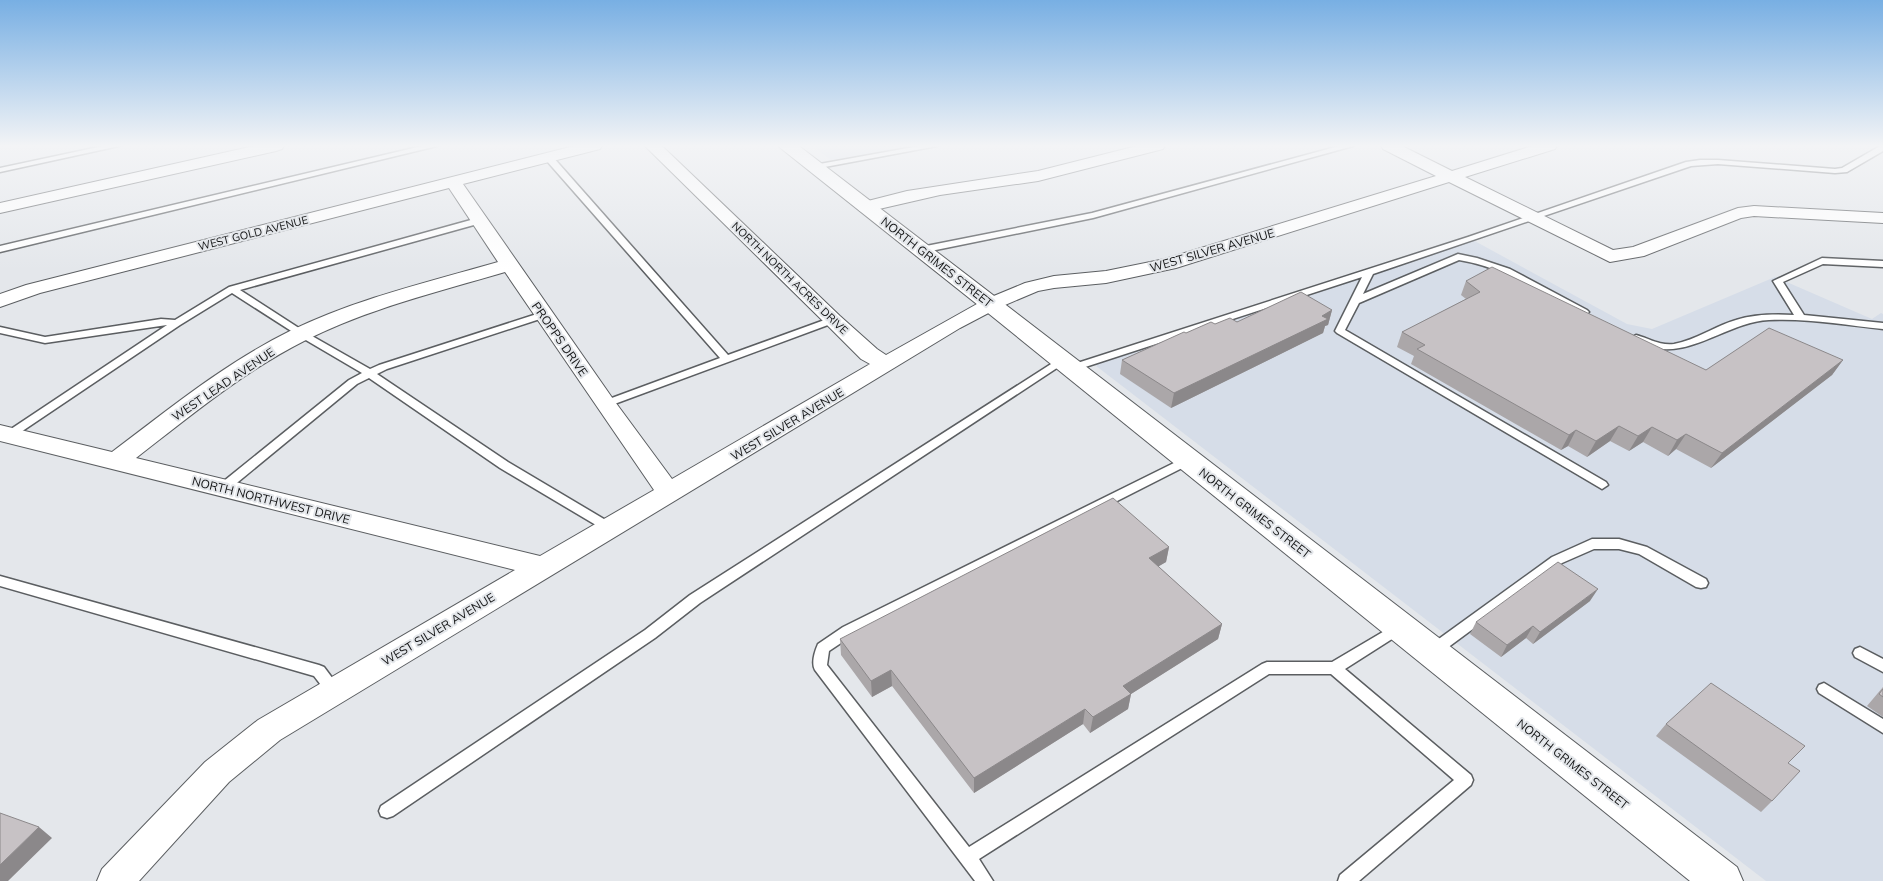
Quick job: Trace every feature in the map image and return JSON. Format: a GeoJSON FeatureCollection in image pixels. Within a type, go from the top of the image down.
{"type":"FeatureCollection","features":[{"type":"Feature","properties":{"kind":"main road","name":"NORTH GRIMES STREET"},"geometry":{"type":"LineString","coordinates":[[840,187],[1722,881]]}},
{"type":"Feature","properties":{"kind":"street"},"geometry":{"type":"LineString","coordinates":[[0,208],[93,187]]}},
{"type":"Feature","properties":{"kind":"street","name":"WEST GOLD AVENUE"},"geometry":{"type":"LineString","coordinates":[[0,301],[43,286],[433,187]]}},
{"type":"Feature","properties":{"kind":"street","name":"PROPPS DRIVE"},"geometry":{"type":"LineString","coordinates":[[456,187],[604,404],[670,494]]}},
{"type":"Feature","properties":{"kind":"street","name":"NORTH NORTH ACRES DRIVE"},"geometry":{"type":"LineString","coordinates":[[696,187],[869,354],[886,364]]}},
{"type":"Feature","properties":{"kind":"street"},"geometry":{"type":"LineString","coordinates":[[866,207],[907,196],[960,187]]}},
{"type":"Feature","properties":{"kind":"street","name":"WEST SILVER AVENUE"},"geometry":{"type":"LineString","coordinates":[[115,881],[217,772],[270,730],[543,566],[670,494],[886,364],[990,304],[1032,287],[1054,282],[1106,277],[1169,264],[1417,187]]}},
{"type":"Feature","properties":{"kind":"street"},"geometry":{"type":"LineString","coordinates":[[1470,187],[1610,256],[1637,252],[1738,213],[1754,210],[1883,218]]}},
{"type":"Feature","properties":{"kind":"street","name":"WEST LEAD AVENUE"},"geometry":{"type":"LineString","coordinates":[[115,462],[250,363],[302,334],[348,314],[509,265]]}},
{"type":"Feature","properties":{"kind":"street","name":"NORTH NORTHWEST DRIVE"},"geometry":{"type":"LineString","coordinates":[[4,434],[543,566]]}},
{"type":"Feature","properties":{"kind":"lane"},"geometry":{"type":"LineString","coordinates":[[0,249],[260,187]]}},
{"type":"Feature","properties":{"kind":"lane"},"geometry":{"type":"LineString","coordinates":[[575,187],[726,359]]}},
{"type":"Feature","properties":{"kind":"lane"},"geometry":{"type":"LineString","coordinates":[[922,250],[1101,213],[1197,187]]}},
{"type":"Feature","properties":{"kind":"lane"},"geometry":{"type":"LineString","coordinates":[[387,811],[650,634],[695,599],[1067,364],[1369,273],[1623,187]]}},
{"type":"Feature","properties":{"kind":"lane"},"geometry":{"type":"LineString","coordinates":[[4,434],[232,289],[478,221]]}},
{"type":"Feature","properties":{"kind":"lane"},"geometry":{"type":"LineString","coordinates":[[1354,301],[1458,257],[1472,258],[1490,263],[1590,315]]}},
{"type":"Feature","properties":{"kind":"lane"},"geometry":{"type":"LineString","coordinates":[[1801,318],[1778,282],[1822,260],[1883,264]]}},
{"type":"Feature","properties":{"kind":"lane"},"geometry":{"type":"LineString","coordinates":[[1369,273],[1340,331],[1602,485]]}},
{"type":"Feature","properties":{"kind":"lane"},"geometry":{"type":"LineString","coordinates":[[232,289],[302,334],[369,373],[504,465],[610,528]]}},
{"type":"Feature","properties":{"kind":"lane"},"geometry":{"type":"LineString","coordinates":[[223,488],[353,382],[369,373],[544,315]]}},
{"type":"Feature","properties":{"kind":"lane"},"geometry":{"type":"LineString","coordinates":[[1624,333],[1654,345],[1673,347],[1694,341],[1740,322],[1768,317],[1801,318],[1883,326]]}},
{"type":"Feature","properties":{"kind":"lane"},"geometry":{"type":"LineString","coordinates":[[604,404],[833,320]]}},
{"type":"Feature","properties":{"kind":"lane"},"geometry":{"type":"LineString","coordinates":[[0,330],[44,340],[161,322],[177,323]]}},
{"type":"Feature","properties":{"kind":"lane"},"geometry":{"type":"LineString","coordinates":[[985,881],[820,666],[823,648],[848,630],[1188,460]]}},
{"type":"Feature","properties":{"kind":"lane"},"geometry":{"type":"LineString","coordinates":[[1432,652],[1557,560],[1592,544],[1619,544],[1643,550],[1701,584]]}},
{"type":"Feature","properties":{"kind":"lane"},"geometry":{"type":"LineString","coordinates":[[0,581],[319,671],[335,690]]}},
{"type":"Feature","properties":{"kind":"lane"},"geometry":{"type":"LineString","coordinates":[[968,858],[1267,668],[1334,668],[1400,626]]}},
{"type":"Feature","properties":{"kind":"lane"},"geometry":{"type":"LineString","coordinates":[[1860,653],[1883,666]]}},
{"type":"Feature","properties":{"kind":"lane"},"geometry":{"type":"LineString","coordinates":[[1334,668],[1465,780],[1346,881]]}},
{"type":"Feature","properties":{"kind":"lane"},"geometry":{"type":"LineString","coordinates":[[1824,689],[1883,727]]}},
{"type":"Feature","properties":{"kind":"shaded area"},"geometry":{"type":"Polygon","coordinates":[[[1471,239],[1627,324],[1652,329],[1775,277],[1872,319],[1881,313],[1883,314],[1883,881],[1766,881],[1091,362],[1471,239]]]}},
{"type":"Feature","properties":{"kind":"building"},"geometry":{"type":"Polygon","coordinates":[[[1492,267],[1706,370],[1769,328],[1843,360],[1722,453],[1686,434],[1677,440],[1652,427],[1638,436],[1619,426],[1596,441],[1576,430],[1569,435],[1417,349],[1425,345],[1402,332],[1480,292],[1466,281],[1492,267]]]}},
{"type":"Feature","properties":{"kind":"building"},"geometry":{"type":"Polygon","coordinates":[[[1301,292],[1332,310],[1322,316],[1328,319],[1174,393],[1122,360],[1211,322],[1215,324],[1230,318],[1237,322],[1301,292]]]}},
{"type":"Feature","properties":{"kind":"building"},"geometry":{"type":"Polygon","coordinates":[[[1113,498],[1169,547],[1149,558],[1222,624],[1123,686],[1131,694],[1093,717],[1085,709],[974,778],[891,670],[871,681],[840,639],[1113,498]]]}},
{"type":"Feature","properties":{"kind":"building"},"geometry":{"type":"Polygon","coordinates":[[[1558,562],[1598,589],[1540,632],[1533,626],[1507,645],[1476,622],[1558,562]]]}},
{"type":"Feature","properties":{"kind":"building"},"geometry":{"type":"Polygon","coordinates":[[[1711,683],[1805,746],[1788,763],[1800,771],[1772,801],[1666,724],[1711,683]]]}},
{"type":"Feature","properties":{"kind":"building"},"geometry":{"type":"Polygon","coordinates":[[[1883,689],[1883,697],[1879,694],[1883,689]]]}},
{"type":"Feature","properties":{"kind":"building"},"geometry":{"type":"Polygon","coordinates":[[[0,813],[39,827],[0,865],[0,813]]]}}]}
